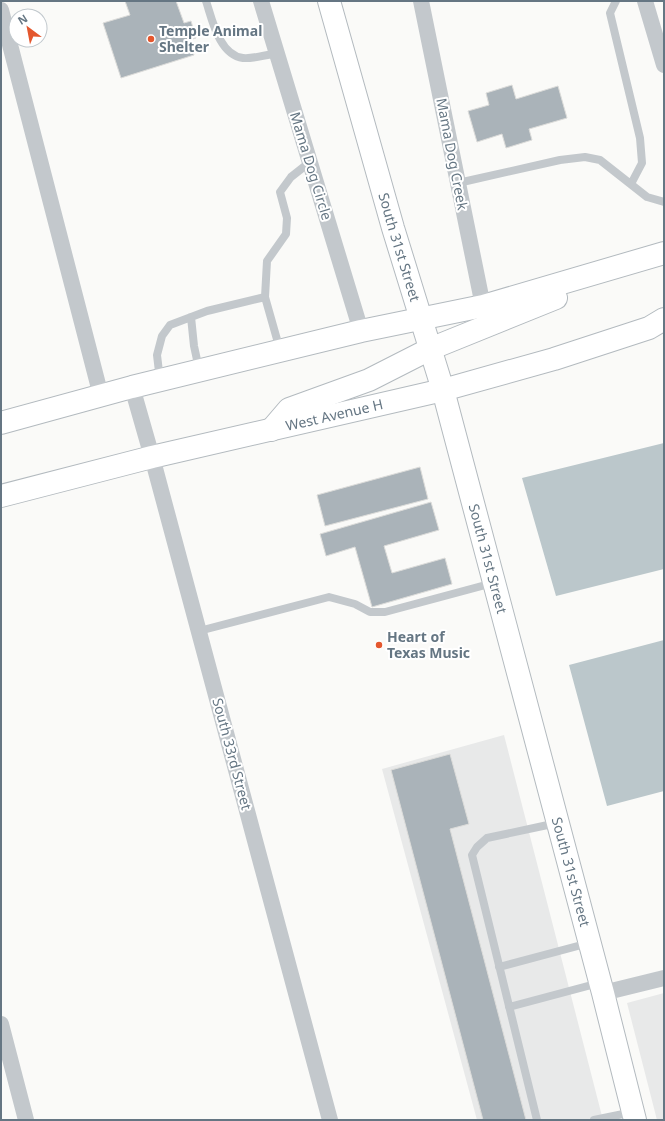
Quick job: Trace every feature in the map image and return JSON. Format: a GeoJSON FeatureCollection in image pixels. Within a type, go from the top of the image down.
{"type":"FeatureCollection","features":[{"type":"Feature","properties":{"kind":"main road","name":"South 31st Street"},"geometry":{"type":"LineString","coordinates":[[329,1],[420,318],[443,390],[602,988],[634,1116]]}},
{"type":"Feature","properties":{"kind":"main road"},"geometry":{"type":"LineString","coordinates":[[1,423],[132,387],[361,331],[483,306],[664,253]]}},
{"type":"Feature","properties":{"kind":"main road"},"geometry":{"type":"LineString","coordinates":[[271,430],[289,409],[369,380],[430,349],[557,298],[596,273]]}},
{"type":"Feature","properties":{"kind":"main road","name":"West Avenue H"},"geometry":{"type":"LineString","coordinates":[[1,496],[152,457],[443,390],[554,359],[649,328],[664,319]]}},
{"type":"Feature","properties":{"kind":"street","name":"Mama Dog Circle"},"geometry":{"type":"LineString","coordinates":[[261,1],[361,331]]}},
{"type":"Feature","properties":{"kind":"street","name":"Mama Dog Creek"},"geometry":{"type":"LineString","coordinates":[[421,1],[483,306]]}},
{"type":"Feature","properties":{"kind":"street"},"geometry":{"type":"LineString","coordinates":[[646,1],[664,66]]}},
{"type":"Feature","properties":{"kind":"street"},"geometry":{"type":"LineString","coordinates":[[1,10],[101,396]]}},
{"type":"Feature","properties":{"kind":"street","name":"South 33rd Street"},"geometry":{"type":"LineString","coordinates":[[132,387],[330,1120]]}},
{"type":"Feature","properties":{"kind":"street"},"geometry":{"type":"LineString","coordinates":[[602,988],[664,978]]}},
{"type":"Feature","properties":{"kind":"street"},"geometry":{"type":"LineString","coordinates":[[1,1024],[26,1120]]}},
{"type":"Feature","properties":{"kind":"lane"},"geometry":{"type":"LineString","coordinates":[[206,1],[217,35],[233,55],[243,58],[277,53]]}},
{"type":"Feature","properties":{"kind":"lane"},"geometry":{"type":"LineString","coordinates":[[616,1],[610,12],[640,138],[641,150],[642,163],[631,184]]}},
{"type":"Feature","properties":{"kind":"lane"},"geometry":{"type":"LineString","coordinates":[[458,183],[560,160],[585,157],[600,160],[648,197],[664,202]]}},
{"type":"Feature","properties":{"kind":"lane"},"geometry":{"type":"LineString","coordinates":[[280,351],[265,297],[267,261],[286,234],[287,218],[280,192],[291,177],[310,162]]}},
{"type":"Feature","properties":{"kind":"lane"},"geometry":{"type":"LineString","coordinates":[[160,380],[158,355],[162,336],[170,325],[207,311],[265,297]]}},
{"type":"Feature","properties":{"kind":"lane"},"geometry":{"type":"LineString","coordinates":[[191,317],[194,346],[200,371]]}},
{"type":"Feature","properties":{"kind":"lane"},"geometry":{"type":"LineString","coordinates":[[199,631],[329,597],[355,604],[370,612],[385,612],[494,583]]}},
{"type":"Feature","properties":{"kind":"lane"},"geometry":{"type":"LineString","coordinates":[[538,1120],[472,855],[477,846],[487,838],[558,823]]}},
{"type":"Feature","properties":{"kind":"lane"},"geometry":{"type":"LineString","coordinates":[[499,967],[590,943]]}},
{"type":"Feature","properties":{"kind":"lane"},"geometry":{"type":"LineString","coordinates":[[509,1007],[564,993],[602,988]]}},
{"type":"Feature","properties":{"kind":"lane"},"geometry":{"type":"LineString","coordinates":[[594,1120],[634,1116]]}},
{"type":"Feature","properties":{"kind":"shaded area"},"geometry":{"type":"Polygon","coordinates":[[[664,443],[664,569],[556,596],[522,478],[664,443]]]}},
{"type":"Feature","properties":{"kind":"shaded area"},"geometry":{"type":"Polygon","coordinates":[[[664,640],[664,791],[607,806],[569,665],[664,640]]]}},
{"type":"Feature","properties":{"kind":"shaded area"},"geometry":{"type":"Polygon","coordinates":[[[504,735],[603,1120],[477,1120],[382,769],[504,735]]]}},
{"type":"Feature","properties":{"kind":"shaded area"},"geometry":{"type":"Polygon","coordinates":[[[664,993],[664,1120],[657,1120],[627,1003],[664,993]]]}},
{"type":"Feature","properties":{"kind":"building","name":"Temple Animal Shelter"},"geometry":{"type":"Polygon","coordinates":[[[125,1],[176,1],[184,23],[191,21],[196,38],[189,40],[194,55],[121,78],[103,23],[130,15],[125,1]]]}},
{"type":"Feature","properties":{"kind":"building"},"geometry":{"type":"Polygon","coordinates":[[[512,85],[516,99],[558,86],[567,118],[529,129],[532,140],[506,148],[502,134],[477,142],[468,111],[489,105],[486,93],[512,85]]]}},
{"type":"Feature","properties":{"kind":"building"},"geometry":{"type":"Polygon","coordinates":[[[420,467],[428,499],[325,526],[317,495],[420,467]]]}},
{"type":"Feature","properties":{"kind":"building"},"geometry":{"type":"Polygon","coordinates":[[[431,502],[439,530],[384,546],[392,573],[445,558],[452,584],[372,607],[355,547],[326,556],[320,534],[431,502]]]}},
{"type":"Feature","properties":{"kind":"building"},"geometry":{"type":"Polygon","coordinates":[[[450,754],[469,824],[450,829],[526,1120],[483,1120],[391,770],[450,754]]]}},
{"type":"Feature","properties":{"kind":"place","name":"Temple Animal Shelter"},"geometry":{"type":"Point","coordinates":[151,39]}},
{"type":"Feature","properties":{"kind":"place","name":"Heart of Texas Music"},"geometry":{"type":"Point","coordinates":[379,645]}}]}
